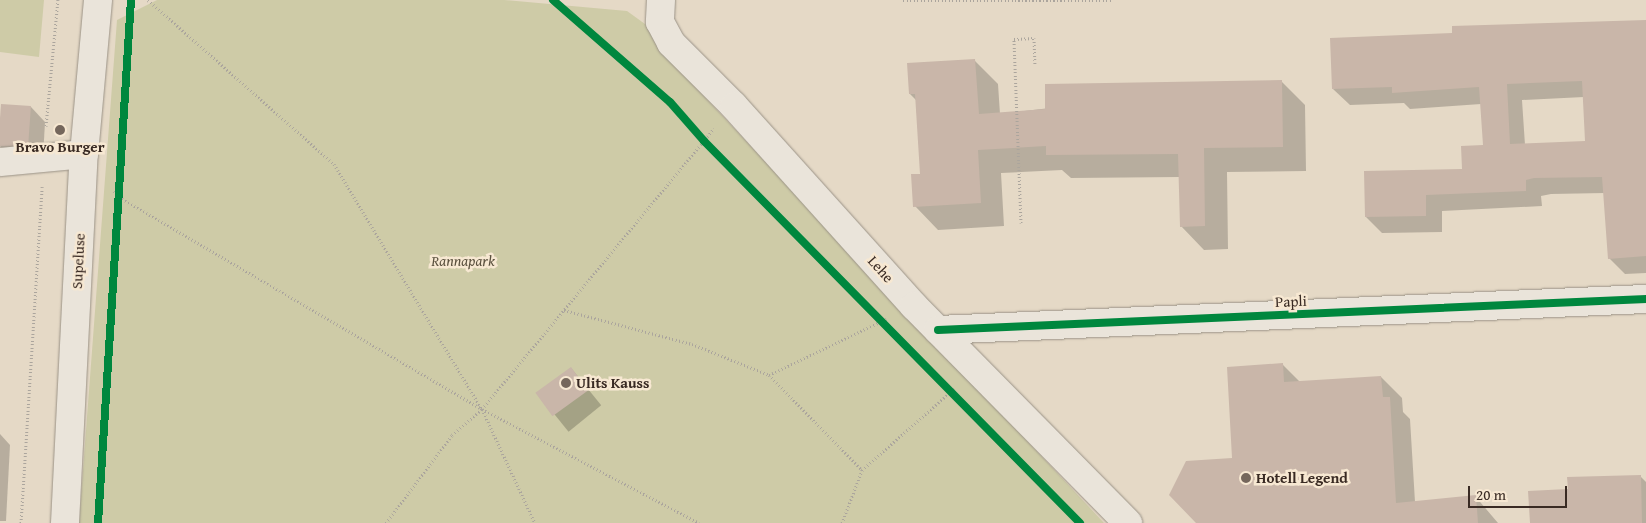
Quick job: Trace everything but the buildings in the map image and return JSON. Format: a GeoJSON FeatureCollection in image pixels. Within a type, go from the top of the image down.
{"type":"FeatureCollection","features":[{"type":"Feature","properties":{"kind":"street","name":"Supeluse"},"geometry":{"type":"LineString","coordinates":[[65,523],[84,154],[98,0]]}},
{"type":"Feature","properties":{"kind":"street","name":"Lehe"},"geometry":{"type":"LineString","coordinates":[[661,0],[660,22],[671,43],[734,106],[914,306],[975,370],[1128,523]]}},
{"type":"Feature","properties":{"kind":"street"},"geometry":{"type":"LineString","coordinates":[[0,162],[84,154]]}},
{"type":"Feature","properties":{"kind":"street","name":"Papli"},"geometry":{"type":"LineString","coordinates":[[938,330],[1646,299]]}},
{"type":"Feature","properties":{"kind":"path"},"geometry":{"type":"LineString","coordinates":[[21,523],[44,158],[58,0]]}},
{"type":"Feature","properties":{"kind":"path"},"geometry":{"type":"LineString","coordinates":[[148,0],[334,164],[482,409],[535,523]]}},
{"type":"Feature","properties":{"kind":"path"},"geometry":{"type":"LineString","coordinates":[[903,0],[1111,0]]}},
{"type":"Feature","properties":{"kind":"path"},"geometry":{"type":"LineString","coordinates":[[1021,222],[1014,39],[1034,38],[1035,65]]}},
{"type":"Feature","properties":{"kind":"path"},"geometry":{"type":"LineString","coordinates":[[386,523],[452,435],[482,409],[564,310],[701,138],[734,106]]}},
{"type":"Feature","properties":{"kind":"path"},"geometry":{"type":"LineString","coordinates":[[701,138],[711,148]]}},
{"type":"Feature","properties":{"kind":"path"},"geometry":{"type":"LineString","coordinates":[[116,188],[119,197],[118,207]]}},
{"type":"Feature","properties":{"kind":"path"},"geometry":{"type":"LineString","coordinates":[[119,197],[482,409],[700,523]]}},
{"type":"Feature","properties":{"kind":"path"},"geometry":{"type":"LineString","coordinates":[[769,375],[914,306]]}},
{"type":"Feature","properties":{"kind":"path"},"geometry":{"type":"LineString","coordinates":[[564,310],[692,344],[769,375],[862,470]]}},
{"type":"Feature","properties":{"kind":"path"},"geometry":{"type":"LineString","coordinates":[[875,314],[888,328]]}},
{"type":"Feature","properties":{"kind":"path"},"geometry":{"type":"LineString","coordinates":[[842,523],[862,470],[975,370]]}},
{"type":"Feature","properties":{"kind":"path"},"geometry":{"type":"LineString","coordinates":[[943,386],[957,400]]}},
{"type":"Feature","properties":{"kind":"green space"},"geometry":{"type":"Polygon","coordinates":[[[0,0],[44,0],[39,57],[0,52],[0,0]]]}},
{"type":"Feature","properties":{"kind":"green space","name":"Rannapark"},"geometry":{"type":"Polygon","coordinates":[[[157,0],[504,0],[627,11],[645,24],[687,78],[1104,523],[79,523],[117,20],[157,0]]]}},
{"type":"Feature","properties":{"kind":"cycle path"},"geometry":{"type":"LineString","coordinates":[[98,523],[131,0]]}},
{"type":"Feature","properties":{"kind":"cycle path"},"geometry":{"type":"LineString","coordinates":[[553,0],[670,102],[704,141],[1080,523]]}},
{"type":"Feature","properties":{"kind":"cycle path"},"geometry":{"type":"LineString","coordinates":[[938,330],[1646,299]]}},
{"type":"Feature","properties":{"kind":"place","name":"Bravo Burger"},"geometry":{"type":"Point","coordinates":[60,130]}},
{"type":"Feature","properties":{"kind":"place","name":"Ulits Kauss"},"geometry":{"type":"Point","coordinates":[566,383]}},
{"type":"Feature","properties":{"kind":"place","name":"Hotell Legend"},"geometry":{"type":"Point","coordinates":[1246,478]}}]}
